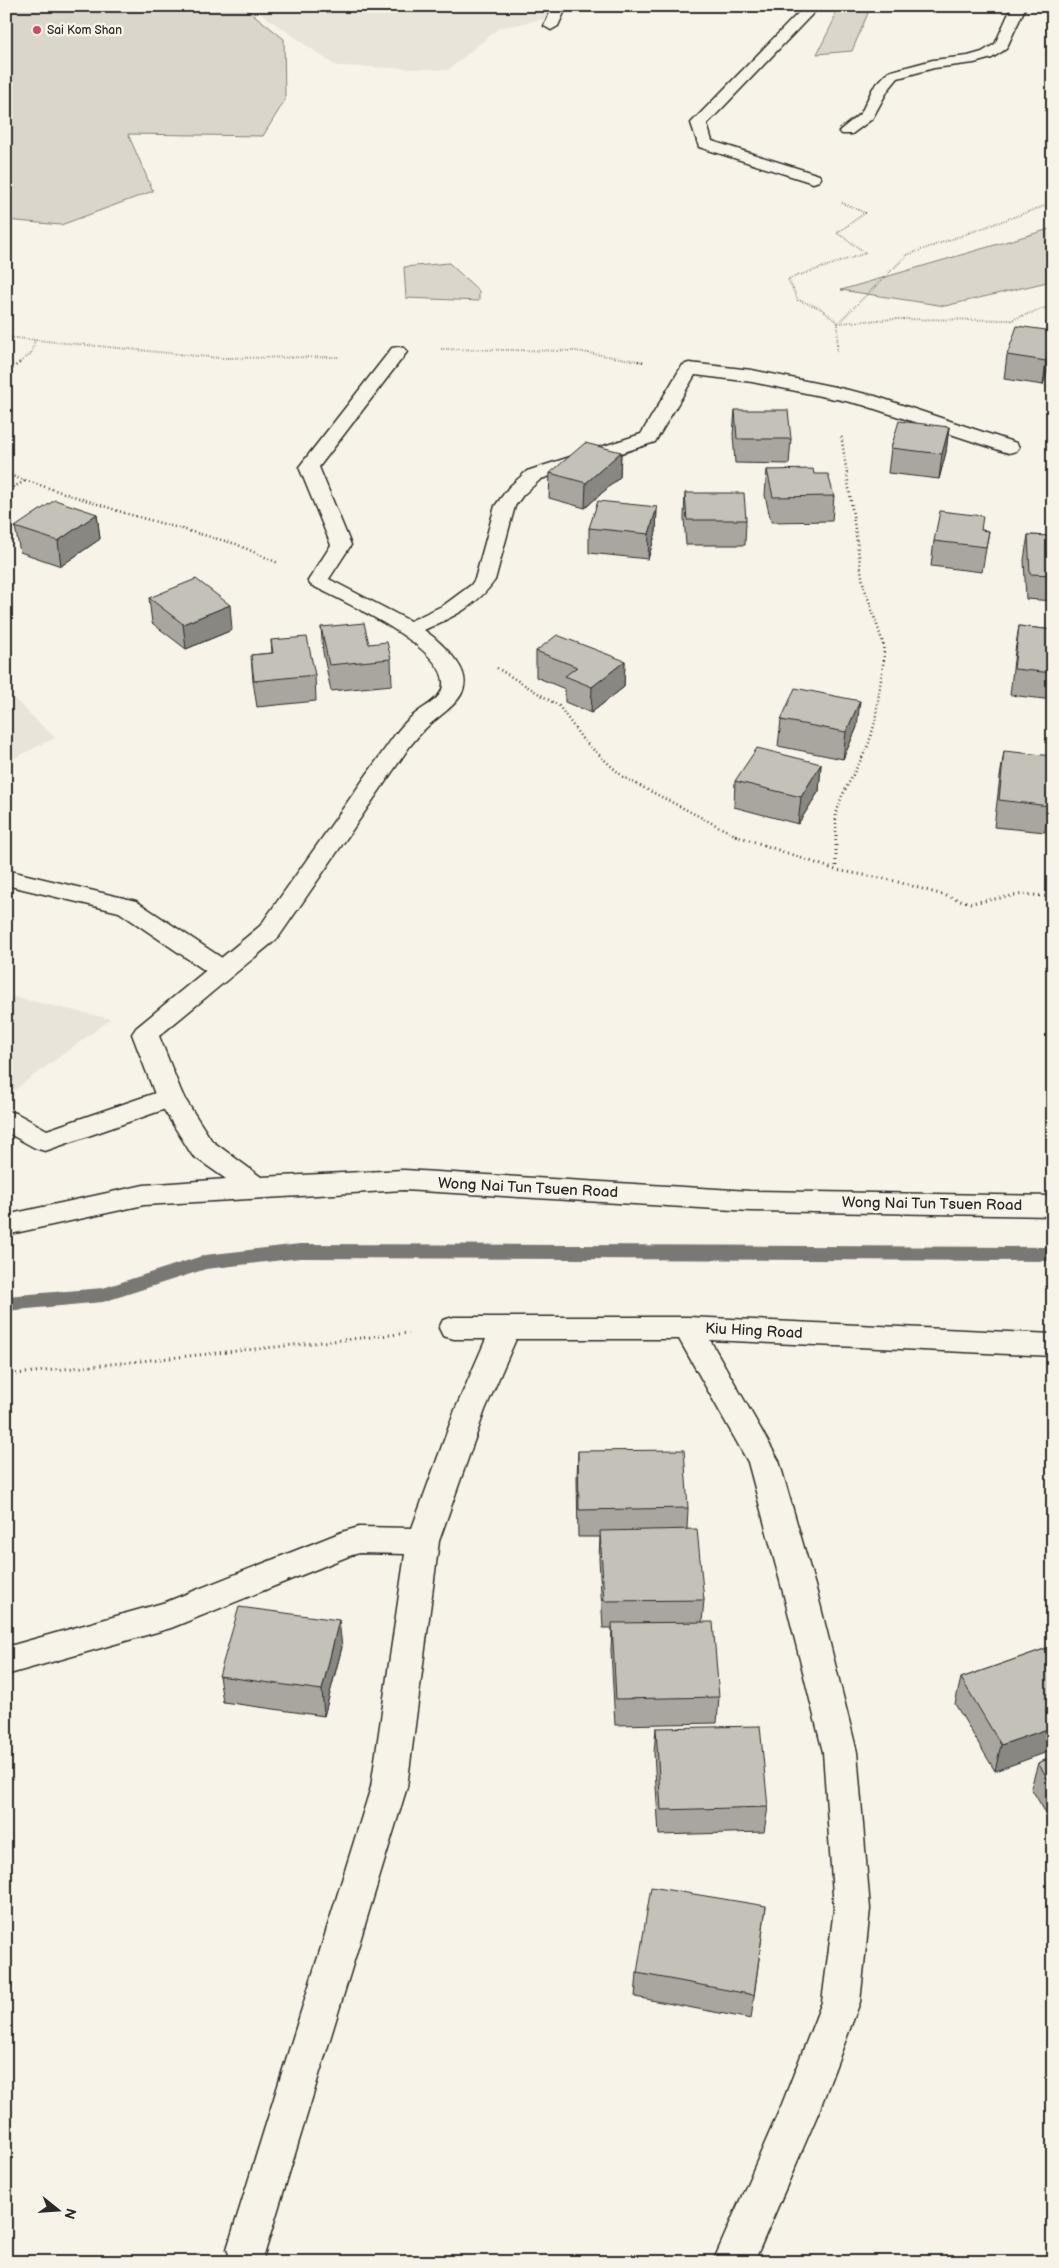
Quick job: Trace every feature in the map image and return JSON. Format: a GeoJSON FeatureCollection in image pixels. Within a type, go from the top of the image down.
{"type":"FeatureCollection","features":[{"type":"Feature","properties":{"kind":"street"},"geometry":{"type":"LineString","coordinates":[[551,26],[560,6]]}},
{"type":"Feature","properties":{"kind":"street"},"geometry":{"type":"LineString","coordinates":[[813,6],[699,123],[705,144],[813,178]]}},
{"type":"Feature","properties":{"kind":"street"},"geometry":{"type":"LineString","coordinates":[[847,131],[866,116],[881,88],[893,75],[933,64],[987,55],[1001,46],[1019,6]]}},
{"type":"Feature","properties":{"kind":"street"},"geometry":{"type":"LineString","coordinates":[[256,1187],[202,1148],[170,1097],[146,1034],[269,932],[402,741],[418,723],[442,704],[450,695],[454,685],[453,674],[439,653],[410,628],[318,581],[341,545],[309,468],[398,352]]}},
{"type":"Feature","properties":{"kind":"street"},"geometry":{"type":"LineString","coordinates":[[410,628],[464,602],[480,588],[485,580],[505,506],[516,491],[534,475],[648,438],[689,369],[752,376],[868,400],[1009,447]]}},
{"type":"Feature","properties":{"kind":"street"},"geometry":{"type":"LineString","coordinates":[[6,877],[127,906],[222,970]]}},
{"type":"Feature","properties":{"kind":"street"},"geometry":{"type":"LineString","coordinates":[[6,1120],[45,1141],[170,1097]]}},
{"type":"Feature","properties":{"kind":"street","name":"Wong Nai Tun Tsuen Road"},"geometry":{"type":"LineString","coordinates":[[6,1225],[144,1195],[256,1187],[404,1180],[750,1201],[1053,1206]]}},
{"type":"Feature","properties":{"kind":"street","name":"Kiu Hing Road"},"geometry":{"type":"LineString","coordinates":[[454,1328],[688,1328],[1053,1345]]}},
{"type":"Feature","properties":{"kind":"street"},"geometry":{"type":"LineString","coordinates":[[247,2249],[389,1787],[423,1541],[470,1410],[505,1328]]}},
{"type":"Feature","properties":{"kind":"street"},"geometry":{"type":"LineString","coordinates":[[688,1328],[763,1461],[796,1578],[840,1752],[852,1910],[842,2002],[799,2111],[733,2262]]}},
{"type":"Feature","properties":{"kind":"street"},"geometry":{"type":"LineString","coordinates":[[6,1660],[171,1614],[342,1545],[359,1540],[423,1541]]}},
{"type":"Feature","properties":{"kind":"path"},"geometry":{"type":"LineString","coordinates":[[813,178],[813,192],[865,212],[837,233],[866,253],[788,279],[798,300],[820,308],[838,323],[894,319],[1011,320],[1053,305]]}},
{"type":"Feature","properties":{"kind":"path"},"geometry":{"type":"LineString","coordinates":[[836,870],[836,814],[842,796],[868,746],[875,722],[884,658],[884,643],[863,583],[835,393],[838,323],[907,255],[1053,203]]}},
{"type":"Feature","properties":{"kind":"path"},"geometry":{"type":"LineString","coordinates":[[6,336],[219,358],[335,357],[455,348],[576,351],[689,369]]}},
{"type":"Feature","properties":{"kind":"path"},"geometry":{"type":"LineString","coordinates":[[6,374],[31,354],[35,340]]}},
{"type":"Feature","properties":{"kind":"path"},"geometry":{"type":"LineString","coordinates":[[6,474],[128,514],[236,544],[318,581]]}},
{"type":"Feature","properties":{"kind":"path"},"geometry":{"type":"LineString","coordinates":[[6,491],[25,481]]}},
{"type":"Feature","properties":{"kind":"path"},"geometry":{"type":"LineString","coordinates":[[493,666],[554,702],[594,753],[633,783],[743,839],[836,870],[891,880],[971,903],[1024,894],[1053,898]]}},
{"type":"Feature","properties":{"kind":"path"},"geometry":{"type":"LineString","coordinates":[[6,1374],[454,1328]]}},
{"type":"Feature","properties":{"kind":"shaded area"},"geometry":{"type":"Polygon","coordinates":[[[6,6],[243,6],[284,39],[285,100],[263,136],[128,134],[153,191],[61,225],[6,220],[6,6]]]}},
{"type":"Feature","properties":{"kind":"shaded area"},"geometry":{"type":"Polygon","coordinates":[[[250,6],[556,6],[553,17],[499,28],[448,70],[336,66],[250,6]]]}},
{"type":"Feature","properties":{"kind":"shaded area"},"geometry":{"type":"Polygon","coordinates":[[[835,6],[871,6],[852,51],[817,54],[834,20],[835,6]]]}},
{"type":"Feature","properties":{"kind":"shaded area"},"geometry":{"type":"Polygon","coordinates":[[[1053,228],[1053,280],[1043,283],[945,306],[841,290],[1053,228]]]}},
{"type":"Feature","properties":{"kind":"shaded area"},"geometry":{"type":"Polygon","coordinates":[[[449,263],[479,291],[479,301],[406,298],[404,267],[449,263]]]}},
{"type":"Feature","properties":{"kind":"shaded area"},"geometry":{"type":"Polygon","coordinates":[[[6,691],[55,738],[6,762],[6,691]]]}},
{"type":"Feature","properties":{"kind":"shaded area"},"geometry":{"type":"Polygon","coordinates":[[[6,995],[111,1019],[6,1096],[6,995]]]}},
{"type":"Feature","properties":{"kind":"building"},"geometry":{"type":"Polygon","coordinates":[[[1017,326],[1053,331],[1053,343],[1046,361],[1007,355],[1017,326]]]}},
{"type":"Feature","properties":{"kind":"building"},"geometry":{"type":"Polygon","coordinates":[[[735,410],[788,410],[791,439],[737,439],[735,410]]]}},
{"type":"Feature","properties":{"kind":"building"},"geometry":{"type":"Polygon","coordinates":[[[899,421],[949,427],[942,454],[891,448],[899,421]]]}},
{"type":"Feature","properties":{"kind":"building"},"geometry":{"type":"Polygon","coordinates":[[[585,443],[621,452],[586,483],[550,473],[585,443]]]}},
{"type":"Feature","properties":{"kind":"building"},"geometry":{"type":"Polygon","coordinates":[[[813,469],[814,474],[828,474],[834,496],[773,497],[767,470],[813,469]]]}},
{"type":"Feature","properties":{"kind":"building"},"geometry":{"type":"Polygon","coordinates":[[[685,493],[744,493],[746,520],[687,520],[685,493]]]}},
{"type":"Feature","properties":{"kind":"building"},"geometry":{"type":"Polygon","coordinates":[[[55,500],[97,514],[58,541],[15,527],[55,500]]]}},
{"type":"Feature","properties":{"kind":"building"},"geometry":{"type":"Polygon","coordinates":[[[598,501],[657,507],[649,534],[589,528],[598,501]]]}},
{"type":"Feature","properties":{"kind":"building"},"geometry":{"type":"Polygon","coordinates":[[[940,511],[983,516],[981,530],[989,531],[986,547],[934,541],[940,511]]]}},
{"type":"Feature","properties":{"kind":"building"},"geometry":{"type":"Polygon","coordinates":[[[1028,535],[1053,536],[1053,575],[1030,574],[1028,535]]]}},
{"type":"Feature","properties":{"kind":"building"},"geometry":{"type":"Polygon","coordinates":[[[196,579],[230,605],[183,624],[149,598],[196,579]]]}},
{"type":"Feature","properties":{"kind":"building"},"geometry":{"type":"Polygon","coordinates":[[[364,623],[369,644],[387,642],[391,659],[329,665],[321,627],[364,623]]]}},
{"type":"Feature","properties":{"kind":"building"},"geometry":{"type":"Polygon","coordinates":[[[1019,626],[1053,630],[1053,673],[1014,669],[1019,626]]]}},
{"type":"Feature","properties":{"kind":"building"},"geometry":{"type":"Polygon","coordinates":[[[557,635],[625,661],[592,687],[565,676],[577,667],[536,651],[557,635]]]}},
{"type":"Feature","properties":{"kind":"building"},"geometry":{"type":"Polygon","coordinates":[[[307,637],[315,675],[254,681],[251,655],[273,653],[271,640],[307,637]]]}},
{"type":"Feature","properties":{"kind":"building"},"geometry":{"type":"Polygon","coordinates":[[[795,688],[860,701],[846,732],[781,720],[795,688]]]}},
{"type":"Feature","properties":{"kind":"building"},"geometry":{"type":"Polygon","coordinates":[[[757,748],[821,764],[801,797],[735,781],[757,748]]]}},
{"type":"Feature","properties":{"kind":"building"},"geometry":{"type":"Polygon","coordinates":[[[1004,751],[1053,756],[1049,806],[999,800],[1004,751]]]}},
{"type":"Feature","properties":{"kind":"building"},"geometry":{"type":"Polygon","coordinates":[[[684,1450],[688,1508],[579,1510],[578,1451],[684,1450]]]}},
{"type":"Feature","properties":{"kind":"building"},"geometry":{"type":"Polygon","coordinates":[[[697,1529],[704,1600],[604,1601],[600,1531],[697,1529]]]}},
{"type":"Feature","properties":{"kind":"building"},"geometry":{"type":"Polygon","coordinates":[[[239,1607],[339,1620],[322,1690],[219,1676],[239,1607]]]}},
{"type":"Feature","properties":{"kind":"building"},"geometry":{"type":"Polygon","coordinates":[[[713,1622],[719,1697],[616,1699],[612,1623],[713,1622]]]}},
{"type":"Feature","properties":{"kind":"building"},"geometry":{"type":"Polygon","coordinates":[[[1053,1646],[1053,1727],[1001,1745],[961,1678],[1053,1646]]]}},
{"type":"Feature","properties":{"kind":"building"},"geometry":{"type":"Polygon","coordinates":[[[760,1726],[768,1807],[661,1810],[656,1728],[760,1726]]]}},
{"type":"Feature","properties":{"kind":"building"},"geometry":{"type":"Polygon","coordinates":[[[1053,1757],[1053,1787],[1038,1763],[1053,1757]]]}},
{"type":"Feature","properties":{"kind":"building"},"geometry":{"type":"Polygon","coordinates":[[[651,1887],[766,1906],[754,1995],[637,1973],[651,1887]]]}},
{"type":"Feature","properties":{"kind":"waterway"},"geometry":{"type":"LineString","coordinates":[[6,1304],[103,1295],[205,1262],[300,1251],[1053,1254]]}},
{"type":"Feature","properties":{"kind":"place","name":"Sai Kom Shan"},"geometry":{"type":"Point","coordinates":[37,30]}}]}
